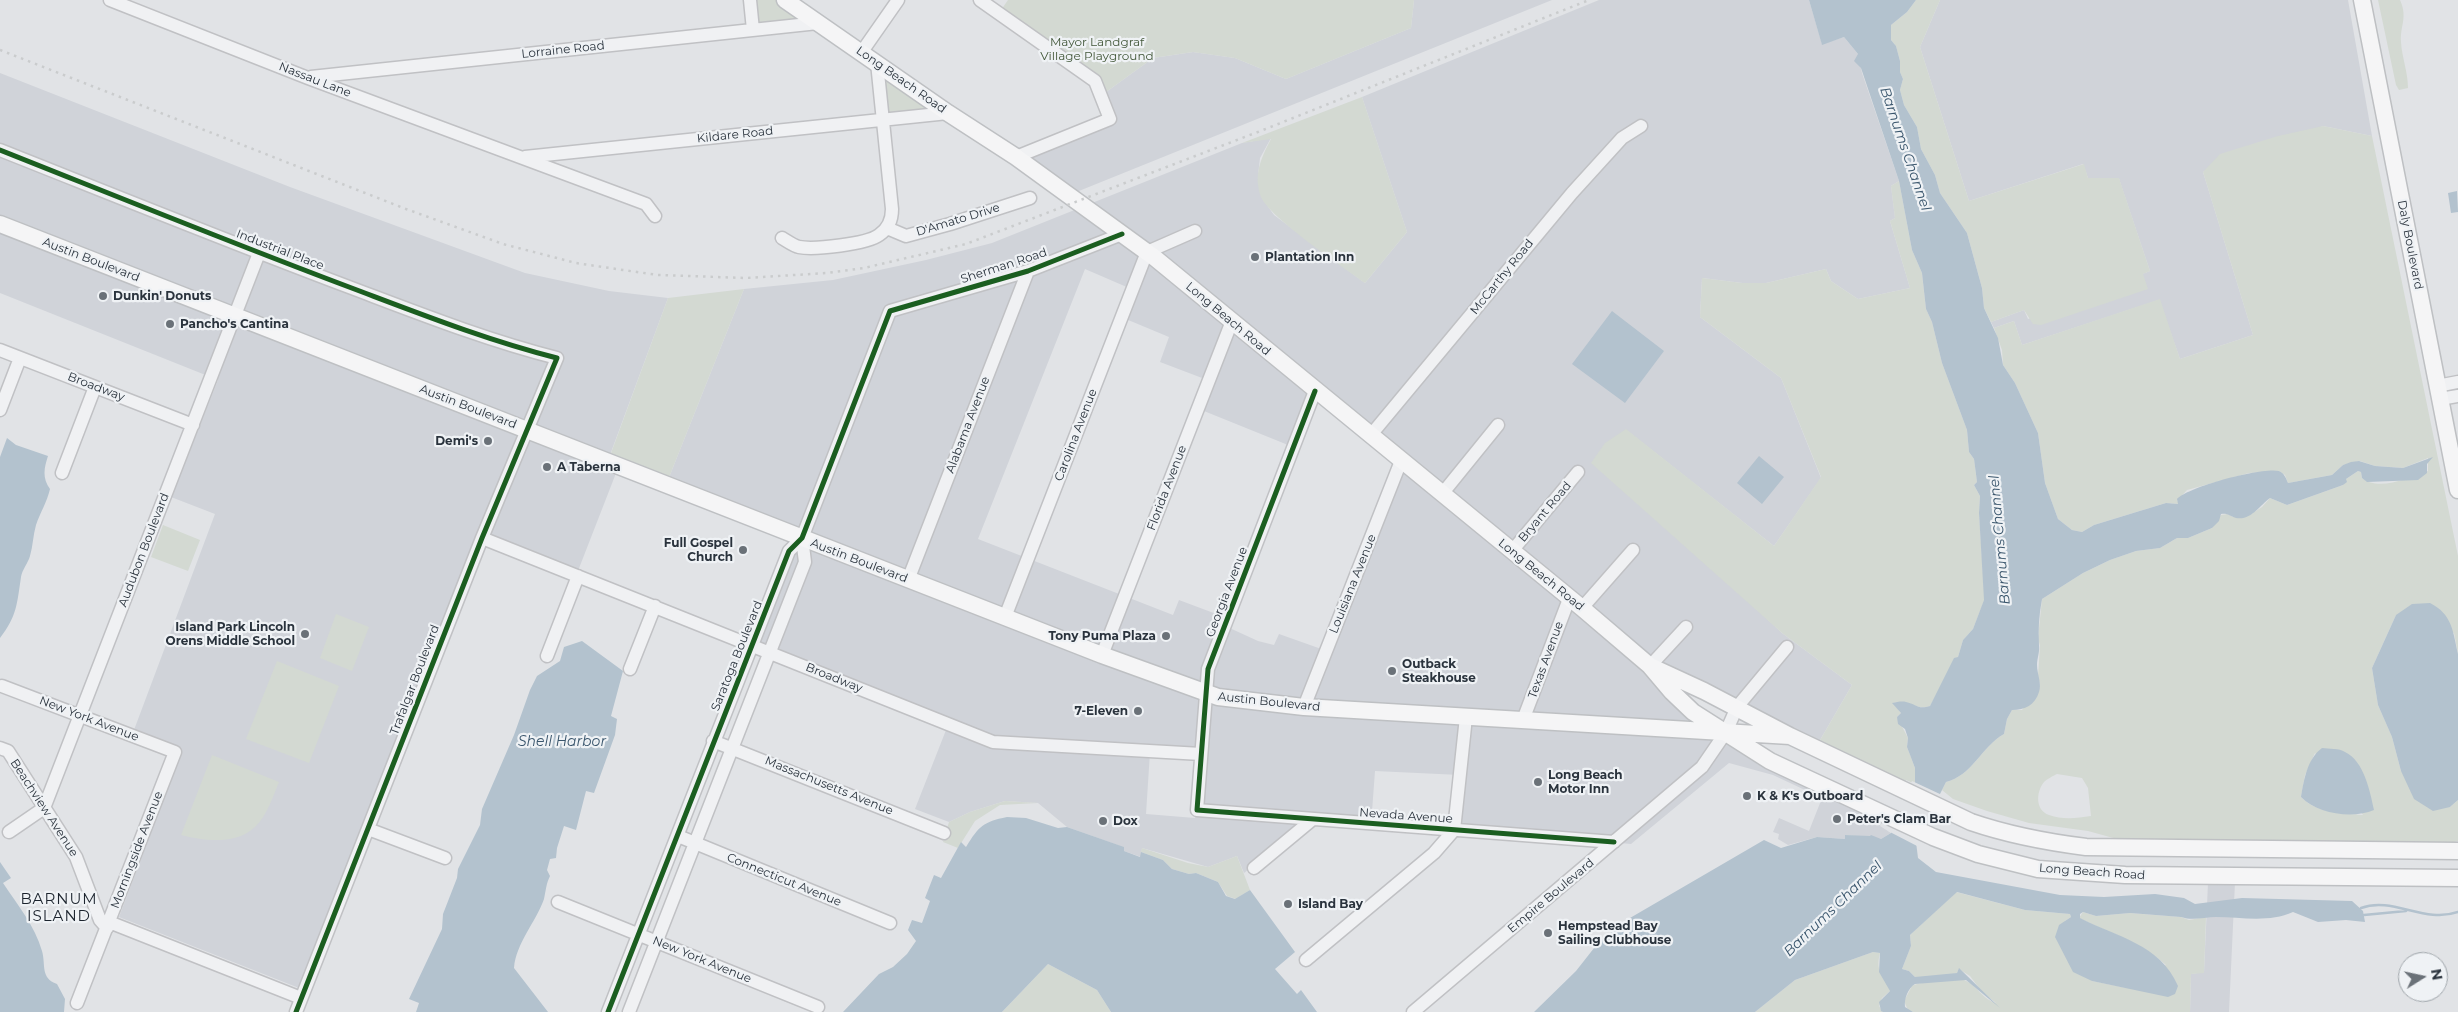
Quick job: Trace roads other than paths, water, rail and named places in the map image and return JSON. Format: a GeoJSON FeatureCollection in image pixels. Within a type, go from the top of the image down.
{"type":"FeatureCollection","features":[{"type":"Feature","properties":{"kind":"main road","name":"Long Beach Road"},"geometry":{"type":"LineString","coordinates":[[785,0],[948,113],[1016,157],[1147,252],[1576,603],[1650,666],[1672,692],[1693,712],[1770,761],[1933,837],[2009,863],[2071,872],[2238,877],[2458,878]]}},
{"type":"Feature","properties":{"kind":"main road","name":"Daly Boulevard"},"geometry":{"type":"LineString","coordinates":[[2362,0],[2458,490]]}},
{"type":"Feature","properties":{"kind":"main road","name":"Austin Boulevard"},"geometry":{"type":"LineString","coordinates":[[0,224],[1005,618],[1206,694],[1218,697],[1304,706],[1726,732]]}},
{"type":"Feature","properties":{"kind":"main road","name":"Long Beach Road"},"geometry":{"type":"LineString","coordinates":[[1650,666],[1790,736],[1946,810],[2000,832],[2044,842],[2086,847],[2455,851]]}},
{"type":"Feature","properties":{"kind":"main road","name":"Long Beach Road"},"geometry":{"type":"LineString","coordinates":[[1726,732],[1790,736]]}},
{"type":"Feature","properties":{"kind":"street","name":"Nassau Lane"},"geometry":{"type":"LineString","coordinates":[[111,0],[308,78],[646,204],[655,216]]}},
{"type":"Feature","properties":{"kind":"street"},"geometry":{"type":"LineString","coordinates":[[750,0],[753,30]]}},
{"type":"Feature","properties":{"kind":"street"},"geometry":{"type":"LineString","coordinates":[[862,53],[898,0]]}},
{"type":"Feature","properties":{"kind":"street"},"geometry":{"type":"LineString","coordinates":[[980,0],[1095,81],[1110,118],[1016,157]]}},
{"type":"Feature","properties":{"kind":"street","name":"Lorraine Road"},"geometry":{"type":"LineString","coordinates":[[308,78],[818,23]]}},
{"type":"Feature","properties":{"kind":"street"},"geometry":{"type":"LineString","coordinates":[[782,238],[799,247],[826,246],[872,239],[886,228],[892,216],[892,209],[877,63]]}},
{"type":"Feature","properties":{"kind":"street","name":"Kildare Road"},"geometry":{"type":"LineString","coordinates":[[522,157],[948,113]]}},
{"type":"Feature","properties":{"kind":"street","name":"McCarthy Road"},"geometry":{"type":"LineString","coordinates":[[1370,436],[1560,206],[1622,138],[1641,126]]}},
{"type":"Feature","properties":{"kind":"street","name":"Industrial Place"},"geometry":{"type":"LineString","coordinates":[[0,150],[260,253],[457,327],[513,347],[558,358]]}},
{"type":"Feature","properties":{"kind":"street","name":"D'Amato Drive"},"geometry":{"type":"LineString","coordinates":[[886,228],[906,236],[1030,198]]}},
{"type":"Feature","properties":{"kind":"street"},"geometry":{"type":"LineString","coordinates":[[1147,252],[1195,231]]}},
{"type":"Feature","properties":{"kind":"street","name":"Sherman Road"},"geometry":{"type":"LineString","coordinates":[[890,310],[1028,271],[1122,234]]}},
{"type":"Feature","properties":{"kind":"street","name":"Carolina Avenue"},"geometry":{"type":"LineString","coordinates":[[1005,618],[1147,252]]}},
{"type":"Feature","properties":{"kind":"street","name":"Audubon Boulevard"},"geometry":{"type":"LineString","coordinates":[[44,808],[260,253]]}},
{"type":"Feature","properties":{"kind":"street","name":"Alabama Avenue"},"geometry":{"type":"LineString","coordinates":[[908,580],[1028,271]]}},
{"type":"Feature","properties":{"kind":"street","name":"Saratoga Boulevard"},"geometry":{"type":"LineString","coordinates":[[608,1012],[636,935],[678,836],[713,741],[789,551],[802,538],[890,310]]}},
{"type":"Feature","properties":{"kind":"street","name":"Florida Avenue"},"geometry":{"type":"LineString","coordinates":[[1102,655],[1232,321]]}},
{"type":"Feature","properties":{"kind":"street","name":"Broadway"},"geometry":{"type":"LineString","coordinates":[[0,350],[193,425]]}},
{"type":"Feature","properties":{"kind":"street"},"geometry":{"type":"LineString","coordinates":[[0,410],[20,358]]}},
{"type":"Feature","properties":{"kind":"street","name":"Trafalgar Boulevard"},"geometry":{"type":"LineString","coordinates":[[296,1012],[482,538],[558,358]]}},
{"type":"Feature","properties":{"kind":"street"},"geometry":{"type":"LineString","coordinates":[[2439,393],[2458,382]]}},
{"type":"Feature","properties":{"kind":"street"},"geometry":{"type":"LineString","coordinates":[[62,473],[95,387]]}},
{"type":"Feature","properties":{"kind":"street","name":"Georgia Avenue"},"geometry":{"type":"LineString","coordinates":[[1197,810],[1208,669],[1315,391]]}},
{"type":"Feature","properties":{"kind":"street"},"geometry":{"type":"LineString","coordinates":[[2439,393],[2458,396]]}},
{"type":"Feature","properties":{"kind":"street"},"geometry":{"type":"LineString","coordinates":[[1442,494],[1498,425]]}},
{"type":"Feature","properties":{"kind":"street","name":"Louisiana Avenue"},"geometry":{"type":"LineString","coordinates":[[1304,706],[1401,461]]}},
{"type":"Feature","properties":{"kind":"street","name":"Bryant Road"},"geometry":{"type":"LineString","coordinates":[[1512,551],[1578,472]]}},
{"type":"Feature","properties":{"kind":"street","name":"Broadway"},"geometry":{"type":"LineString","coordinates":[[482,538],[993,742],[1201,754]]}},
{"type":"Feature","properties":{"kind":"street","name":"Saratoga Boulevard"},"geometry":{"type":"LineString","coordinates":[[629,1012],[804,562],[802,538]]}},
{"type":"Feature","properties":{"kind":"street"},"geometry":{"type":"LineString","coordinates":[[1576,603],[1632,550]]}},
{"type":"Feature","properties":{"kind":"street"},"geometry":{"type":"LineString","coordinates":[[547,656],[578,576]]}},
{"type":"Feature","properties":{"kind":"street","name":"Texas Avenue"},"geometry":{"type":"LineString","coordinates":[[1523,720],[1576,603]]}},
{"type":"Feature","properties":{"kind":"street"},"geometry":{"type":"LineString","coordinates":[[630,669],[655,606]]}},
{"type":"Feature","properties":{"kind":"street"},"geometry":{"type":"LineString","coordinates":[[1650,666],[1686,627]]}},
{"type":"Feature","properties":{"kind":"street","name":"Empire Boulevard"},"geometry":{"type":"LineString","coordinates":[[1413,1012],[1702,767],[1726,732],[1737,708],[1787,647]]}},
{"type":"Feature","properties":{"kind":"street","name":"New York Avenue"},"geometry":{"type":"LineString","coordinates":[[2,686],[175,752]]}},
{"type":"Feature","properties":{"kind":"street"},"geometry":{"type":"LineString","coordinates":[[1306,960],[1434,853],[1454,830],[1466,717]]}},
{"type":"Feature","properties":{"kind":"street","name":"Massachusetts Avenue"},"geometry":{"type":"LineString","coordinates":[[713,741],[944,833]]}},
{"type":"Feature","properties":{"kind":"street","name":"Beachview Avenue"},"geometry":{"type":"LineString","coordinates":[[0,748],[8,751],[76,857],[100,920],[108,925]]}},
{"type":"Feature","properties":{"kind":"street","name":"Morningside Avenue"},"geometry":{"type":"LineString","coordinates":[[78,1003],[175,752]]}},
{"type":"Feature","properties":{"kind":"street"},"geometry":{"type":"LineString","coordinates":[[9,832],[44,808]]}},
{"type":"Feature","properties":{"kind":"street","name":"Nevada Avenue"},"geometry":{"type":"LineString","coordinates":[[1197,810],[1614,842]]}},
{"type":"Feature","properties":{"kind":"street"},"geometry":{"type":"LineString","coordinates":[[1254,868],[1313,819]]}},
{"type":"Feature","properties":{"kind":"street"},"geometry":{"type":"LineString","coordinates":[[368,829],[444,858]]}},
{"type":"Feature","properties":{"kind":"street","name":"Connecticut Avenue"},"geometry":{"type":"LineString","coordinates":[[678,836],[890,922]]}},
{"type":"Feature","properties":{"kind":"street","name":"New York Avenue"},"geometry":{"type":"LineString","coordinates":[[558,902],[818,1007]]}},
{"type":"Feature","properties":{"kind":"street"},"geometry":{"type":"LineString","coordinates":[[108,925],[301,998]]}},
{"type":"Feature","properties":{"kind":"water","name":"Barnums Channel"},"geometry":{"type":"Polygon","coordinates":[[[1809,0],[1916,0],[1907,12],[1891,25],[1891,40],[1896,46],[1903,79],[1900,90],[1904,105],[1917,127],[1921,149],[1935,175],[1940,193],[1967,233],[1982,288],[1984,308],[1998,338],[2003,365],[2015,383],[2038,433],[2045,483],[2058,519],[2072,530],[2082,532],[2094,525],[2166,503],[2178,504],[2177,499],[2195,489],[2242,475],[2279,471],[2284,474],[2288,483],[2332,475],[2343,465],[2351,462],[2359,461],[2375,466],[2403,468],[2433,457],[2427,464],[2427,473],[2418,480],[2367,482],[2362,478],[2361,472],[2358,471],[2346,479],[2347,482],[2343,485],[2287,505],[2270,498],[2255,512],[2246,517],[2236,518],[2227,514],[2221,514],[2219,521],[2212,528],[2188,538],[2177,538],[2160,548],[2136,551],[2110,560],[2083,573],[2042,599],[2037,665],[2040,685],[2037,697],[2029,706],[2012,710],[2007,719],[2004,734],[1989,746],[1963,773],[1946,782],[1916,842],[1918,858],[1936,872],[2060,895],[2104,897],[2155,894],[2184,898],[2195,904],[2242,898],[2352,901],[2363,911],[2365,922],[2346,920],[2318,922],[2293,912],[2255,919],[2216,917],[2190,919],[2130,913],[2096,916],[2083,912],[2080,914],[2080,918],[2136,943],[2160,960],[2178,986],[2175,994],[2168,997],[2092,981],[2073,972],[2055,937],[2059,925],[2071,917],[2070,914],[2025,910],[1957,892],[1910,935],[1911,946],[1902,969],[1909,971],[1915,977],[1957,973],[1959,968],[2000,1008],[1966,980],[1915,984],[1908,991],[1905,1004],[1905,1007],[1913,1012],[1883,1012],[1879,1002],[1890,991],[1879,972],[1880,953],[1873,952],[1795,980],[1755,1012],[1534,1012],[1576,971],[1598,943],[1630,918],[1764,840],[1781,848],[1817,837],[1845,839],[1845,835],[1871,835],[1881,839],[1891,833],[1915,784],[1915,768],[1907,747],[1908,738],[1905,729],[1898,724],[1897,717],[1901,713],[1892,703],[1904,702],[1920,707],[1930,706],[1954,658],[1958,657],[1963,640],[1973,629],[1984,600],[1979,513],[1980,496],[1974,485],[1977,482],[1974,459],[1969,452],[1967,430],[1942,363],[1932,322],[1926,309],[1922,273],[1912,250],[1899,181],[1861,68],[1854,61],[1858,54],[1844,37],[1822,45],[1809,0]]]}},
{"type":"Feature","properties":{"kind":"water"},"geometry":{"type":"Polygon","coordinates":[[[2457,191],[2458,212],[2451,213],[2448,193],[2457,191]]]}},
{"type":"Feature","properties":{"kind":"water"},"geometry":{"type":"Polygon","coordinates":[[[1612,311],[1664,351],[1625,403],[1572,364],[1612,311]]]}},
{"type":"Feature","properties":{"kind":"water"},"geometry":{"type":"Polygon","coordinates":[[[7,438],[16,445],[48,456],[44,473],[50,489],[36,525],[30,556],[22,574],[13,616],[0,638],[0,457],[7,438]]]}},
{"type":"Feature","properties":{"kind":"water"},"geometry":{"type":"Polygon","coordinates":[[[1759,456],[1784,477],[1762,504],[1737,483],[1759,456]]]}},
{"type":"Feature","properties":{"kind":"water"},"geometry":{"type":"Polygon","coordinates":[[[2430,603],[2443,612],[2447,618],[2453,631],[2458,654],[2458,800],[2450,807],[2433,811],[2414,799],[2401,771],[2392,737],[2378,705],[2372,668],[2396,615],[2412,604],[2430,603]]]}},
{"type":"Feature","properties":{"kind":"water","name":"Shell Harbor"},"geometry":{"type":"Polygon","coordinates":[[[582,641],[623,671],[611,716],[617,719],[615,735],[594,793],[586,791],[576,830],[564,826],[556,858],[550,859],[547,870],[550,876],[544,899],[518,950],[514,968],[548,1012],[416,1012],[419,1003],[409,999],[442,929],[443,914],[457,878],[458,869],[480,825],[482,809],[514,735],[530,690],[537,676],[560,661],[564,647],[582,641]]]}},
{"type":"Feature","properties":{"kind":"water"},"geometry":{"type":"Polygon","coordinates":[[[2322,748],[2337,749],[2352,756],[2365,777],[2374,810],[2356,814],[2336,813],[2316,807],[2301,797],[2310,764],[2322,748]]]}},
{"type":"Feature","properties":{"kind":"water"},"geometry":{"type":"Polygon","coordinates":[[[1007,817],[1026,818],[1058,828],[1067,827],[1124,847],[1124,851],[1140,857],[1141,852],[1163,860],[1172,869],[1189,874],[1196,873],[1218,882],[1226,896],[1235,899],[1250,890],[1295,952],[1275,969],[1297,994],[1301,990],[1317,1012],[1111,1012],[1097,990],[1048,964],[1002,1012],[843,1012],[879,974],[893,967],[907,954],[916,941],[908,930],[912,920],[922,923],[930,901],[925,898],[934,875],[941,878],[961,842],[966,847],[982,826],[1007,817]]]}},
{"type":"Feature","properties":{"kind":"water"},"geometry":{"type":"Polygon","coordinates":[[[0,862],[11,878],[3,883],[25,916],[39,942],[46,975],[57,984],[65,999],[64,1012],[0,1012],[0,862]]]}},
{"type":"Feature","properties":{"kind":"waterway"},"geometry":{"type":"LineString","coordinates":[[2361,908],[2385,905],[2433,915],[2458,912]]}},
{"type":"Feature","properties":{"kind":"waterway"},"geometry":{"type":"LineString","coordinates":[[2364,915],[2406,911]]}},
{"type":"Feature","properties":{"kind":"railway"},"geometry":{"type":"LineString","coordinates":[[0,50],[406,209],[503,244],[576,263],[658,275],[746,278],[827,273],[864,268],[966,244],[1263,130],[1589,0]]}},
{"type":"Feature","properties":{"kind":"place","name":"Plantation Inn"},"geometry":{"type":"Point","coordinates":[1255,257]}},
{"type":"Feature","properties":{"kind":"place","name":"Dunkin' Donuts"},"geometry":{"type":"Point","coordinates":[103,296]}},
{"type":"Feature","properties":{"kind":"place","name":"Pancho's Cantina"},"geometry":{"type":"Point","coordinates":[170,324]}},
{"type":"Feature","properties":{"kind":"place","name":"Demi's"},"geometry":{"type":"Point","coordinates":[488,441]}},
{"type":"Feature","properties":{"kind":"place","name":"A Taberna"},"geometry":{"type":"Point","coordinates":[547,467]}},
{"type":"Feature","properties":{"kind":"place","name":"Full Gospel Church"},"geometry":{"type":"Point","coordinates":[743,550]}},
{"type":"Feature","properties":{"kind":"place","name":"Island Park Lincoln Orens Middle School"},"geometry":{"type":"Point","coordinates":[305,634]}},
{"type":"Feature","properties":{"kind":"place","name":"Tony Puma Plaza"},"geometry":{"type":"Point","coordinates":[1166,636]}},
{"type":"Feature","properties":{"kind":"place","name":"Outback Steakhouse"},"geometry":{"type":"Point","coordinates":[1392,671]}},
{"type":"Feature","properties":{"kind":"place","name":"7-Eleven"},"geometry":{"type":"Point","coordinates":[1138,711]}},
{"type":"Feature","properties":{"kind":"place","name":"Long Beach Motor Inn"},"geometry":{"type":"Point","coordinates":[1538,782]}},
{"type":"Feature","properties":{"kind":"place","name":"K & K's Outboard"},"geometry":{"type":"Point","coordinates":[1747,796]}},
{"type":"Feature","properties":{"kind":"place","name":"Peter's Clam Bar"},"geometry":{"type":"Point","coordinates":[1837,819]}},
{"type":"Feature","properties":{"kind":"place","name":"Dox"},"geometry":{"type":"Point","coordinates":[1103,821]}},
{"type":"Feature","properties":{"kind":"place","name":"Island Bay"},"geometry":{"type":"Point","coordinates":[1288,904]}},
{"type":"Feature","properties":{"kind":"place","name":"Hempstead Bay Sailing Clubhouse"},"geometry":{"type":"Point","coordinates":[1548,933]}},
{"type":"Feature","properties":{"kind":"district","name":"BARNUM ISLAND"},"geometry":{"type":"Point","coordinates":[59,908]}},
{"type":"Feature","properties":{"kind":"park label","name":"Mayor Landgraf Village Playground"},"geometry":{"type":"Point","coordinates":[1097,49]}}]}
